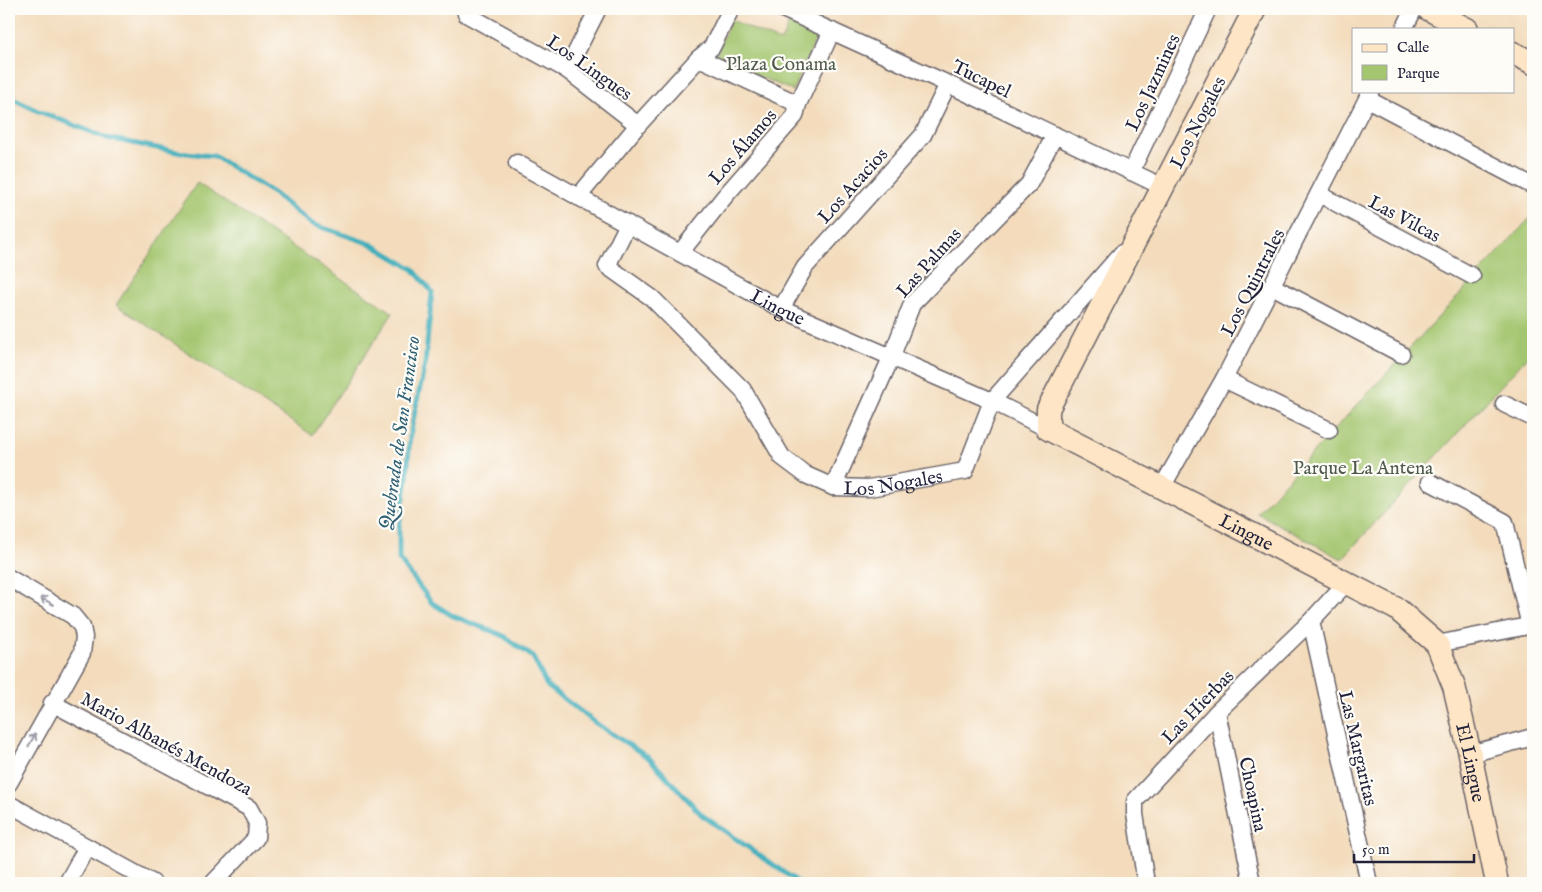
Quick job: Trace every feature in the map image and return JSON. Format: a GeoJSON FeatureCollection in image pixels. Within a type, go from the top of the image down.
{"type":"FeatureCollection","features":[{"type":"Feature","properties":{"kind":"street"},"geometry":{"type":"LineString","coordinates":[[567,70],[598,9]]}},
{"type":"Feature","properties":{"kind":"street","name":"Los Lingues"},"geometry":{"type":"LineString","coordinates":[[578,197],[638,125],[698,58],[712,47],[731,9]]}},
{"type":"Feature","properties":{"kind":"street","name":"Los Jazmines"},"geometry":{"type":"LineString","coordinates":[[1131,172],[1208,9]]}},
{"type":"Feature","properties":{"kind":"street","name":"Los Nogales"},"geometry":{"type":"LineString","coordinates":[[1048,423],[1048,409],[1255,9]]}},
{"type":"Feature","properties":{"kind":"street"},"geometry":{"type":"LineString","coordinates":[[1404,28],[1414,9]]}},
{"type":"Feature","properties":{"kind":"street"},"geometry":{"type":"LineString","coordinates":[[1428,9],[1465,28]]}},
{"type":"Feature","properties":{"kind":"street","name":"Tucapel"},"geometry":{"type":"LineString","coordinates":[[787,10],[948,84],[1163,187]]}},
{"type":"Feature","properties":{"kind":"street","name":"Los Lingues"},"geometry":{"type":"LineString","coordinates":[[466,14],[567,70],[638,125]]}},
{"type":"Feature","properties":{"kind":"street","name":"Los Álamos"},"geometry":{"type":"LineString","coordinates":[[680,253],[725,196],[795,116],[798,104],[832,31]]}},
{"type":"Feature","properties":{"kind":"street"},"geometry":{"type":"LineString","coordinates":[[1514,54],[1533,63]]}},
{"type":"Feature","properties":{"kind":"street"},"geometry":{"type":"LineString","coordinates":[[698,58],[798,104]]}},
{"type":"Feature","properties":{"kind":"street","name":"Los Acacios"},"geometry":{"type":"LineString","coordinates":[[781,309],[805,267],[923,135],[948,84]]}},
{"type":"Feature","properties":{"kind":"street"},"geometry":{"type":"LineString","coordinates":[[1369,95],[1533,186]]}},
{"type":"Feature","properties":{"kind":"street","name":"Los Quintrales"},"geometry":{"type":"LineString","coordinates":[[1162,487],[1224,380],[1369,95]]}},
{"type":"Feature","properties":{"kind":"street","name":"Las Palmas"},"geometry":{"type":"LineString","coordinates":[[833,487],[891,358],[912,304],[1030,184],[1055,135]]}},
{"type":"Feature","properties":{"kind":"street","name":"Lingue"},"geometry":{"type":"LineString","coordinates":[[517,164],[781,309],[992,402],[1048,423],[1162,487],[1397,609],[1437,644]]}},
{"type":"Feature","properties":{"kind":"street","name":"Las Vilcas"},"geometry":{"type":"LineString","coordinates":[[1319,194],[1472,276]]}},
{"type":"Feature","properties":{"kind":"street","name":"Los Nogales"},"geometry":{"type":"LineString","coordinates":[[628,224],[606,266],[652,298],[743,390],[782,456],[806,475],[833,487],[870,488],[965,470],[992,402],[1138,234]]}},
{"type":"Feature","properties":{"kind":"street"},"geometry":{"type":"LineString","coordinates":[[1272,286],[1401,354]]}},
{"type":"Feature","properties":{"kind":"street"},"geometry":{"type":"LineString","coordinates":[[1224,380],[1329,430]]}},
{"type":"Feature","properties":{"kind":"street"},"geometry":{"type":"LineString","coordinates":[[1504,404],[1533,418]]}},
{"type":"Feature","properties":{"kind":"street"},"geometry":{"type":"LineString","coordinates":[[1430,482],[1506,522],[1532,625],[1437,644]]}},
{"type":"Feature","properties":{"kind":"street","name":"Mario Albanés Mendoza"},"geometry":{"type":"LineString","coordinates":[[9,578],[73,616],[82,627],[84,637],[82,653],[52,703],[9,783]]}},
{"type":"Feature","properties":{"kind":"street","name":"Las Hierbas"},"geometry":{"type":"LineString","coordinates":[[1146,883],[1135,814],[1135,801],[1217,712],[1311,621],[1347,582]]}},
{"type":"Feature","properties":{"kind":"street","name":"Las Margaritas"},"geometry":{"type":"LineString","coordinates":[[1311,621],[1369,883]]}},
{"type":"Feature","properties":{"kind":"street","name":"El Lingue"},"geometry":{"type":"LineString","coordinates":[[1437,644],[1454,686],[1497,883]]}},
{"type":"Feature","properties":{"kind":"street","name":"Mario Albanés Mendoza"},"geometry":{"type":"LineString","coordinates":[[52,703],[249,808],[257,823],[256,838],[213,883]]}},
{"type":"Feature","properties":{"kind":"street","name":"Choapina"},"geometry":{"type":"LineString","coordinates":[[1217,712],[1252,883]]}},
{"type":"Feature","properties":{"kind":"street"},"geometry":{"type":"LineString","coordinates":[[1470,754],[1533,737]]}},
{"type":"Feature","properties":{"kind":"street"},"geometry":{"type":"LineString","coordinates":[[9,804],[153,883]]}},
{"type":"Feature","properties":{"kind":"street"},"geometry":{"type":"LineString","coordinates":[[67,883],[87,847]]}},
{"type":"Feature","properties":{"kind":"green space","name":"Plaza Conama"},"geometry":{"type":"Polygon","coordinates":[[[731,20],[781,42],[789,23],[817,36],[793,91],[715,57],[731,20]]]}},
{"type":"Feature","properties":{"kind":"green space"},"geometry":{"type":"Polygon","coordinates":[[[197,183],[393,313],[312,435],[116,305],[197,183]]]}},
{"type":"Feature","properties":{"kind":"green space","name":"Parque La Antena"},"geometry":{"type":"Polygon","coordinates":[[[1533,215],[1533,351],[1342,559],[1257,513],[1533,215]]]}},
{"type":"Feature","properties":{"kind":"waterway","name":"Quebrada de San Francisco"},"geometry":{"type":"LineString","coordinates":[[9,97],[38,111],[107,138],[177,152],[214,156],[273,193],[312,224],[371,244],[413,269],[432,292],[425,364],[410,435],[407,478],[399,528],[399,559],[432,603],[453,616],[502,635],[533,657],[547,686],[597,724],[649,758],[702,815],[799,883]]}}]}
